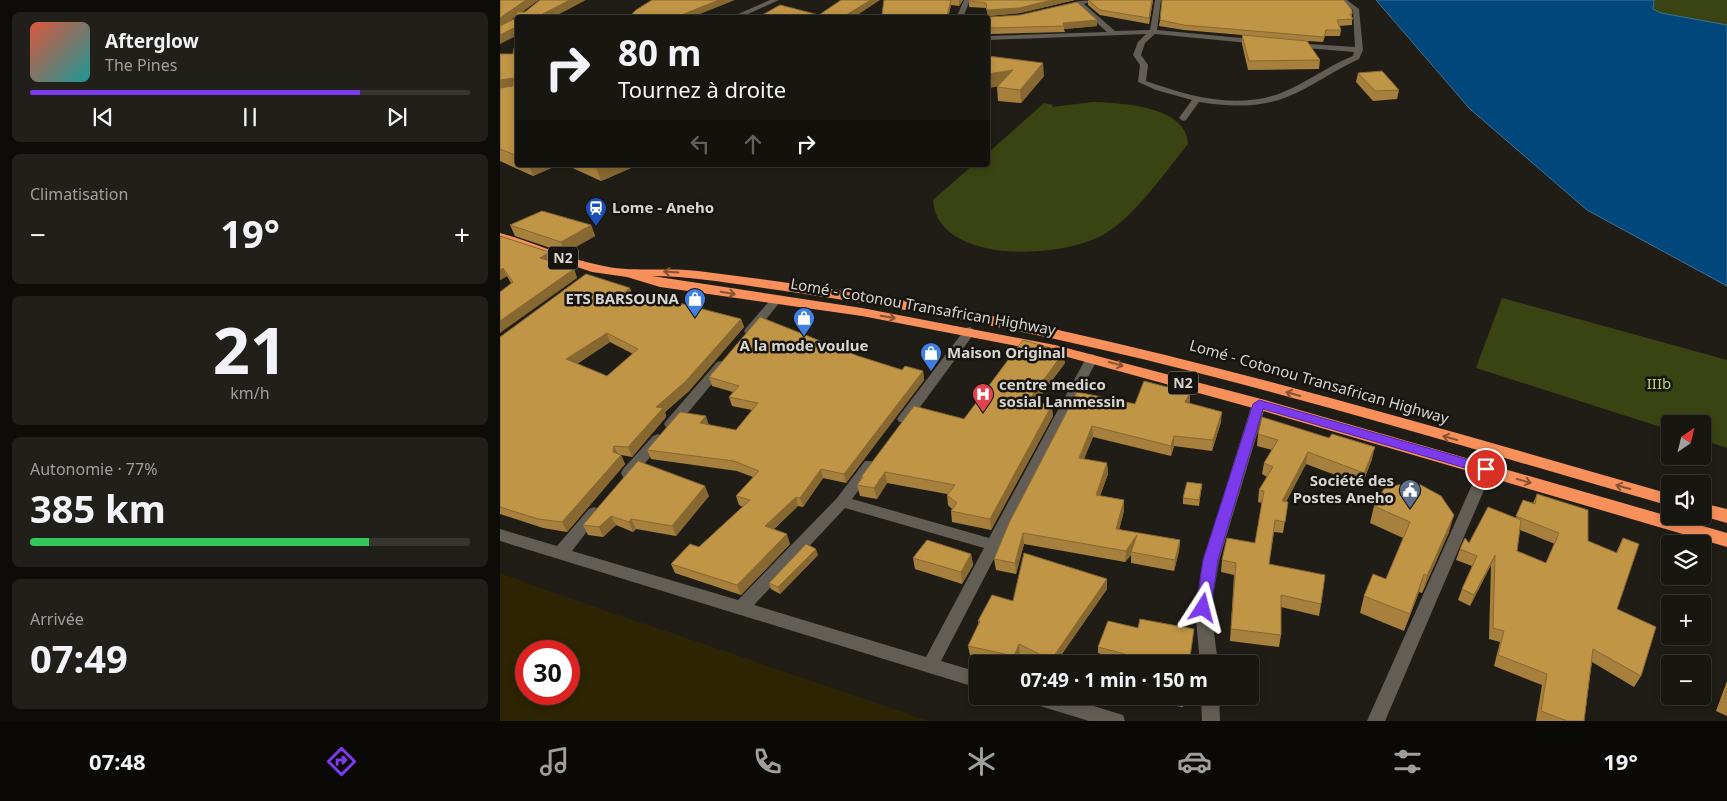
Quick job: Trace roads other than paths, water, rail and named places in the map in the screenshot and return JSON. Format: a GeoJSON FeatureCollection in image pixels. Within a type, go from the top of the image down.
{"type":"FeatureCollection","features":[{"type":"Feature","properties":{"kind":"highway","name":"Lomé - Cotonou Transafrican Highway"},"geometry":{"type":"LineString","coordinates":[[500,237],[597,269],[629,273],[660,283],[970,331],[1092,358],[1486,469],[1727,540]]}},
{"type":"Feature","properties":{"kind":"highway","name":"Lomé - Cotonou Transafrican Highway"},"geometry":{"type":"LineString","coordinates":[[629,273],[656,271],[689,273],[878,300],[1015,323],[1202,368],[1661,497]]}},
{"type":"Feature","properties":{"kind":"highway"},"geometry":{"type":"LineString","coordinates":[[1711,512],[1727,516]]}},
{"type":"Feature","properties":{"kind":"street"},"geometry":{"type":"LineString","coordinates":[[739,15],[776,0]]}},
{"type":"Feature","properties":{"kind":"street"},"geometry":{"type":"LineString","coordinates":[[960,15],[967,0]]}},
{"type":"Feature","properties":{"kind":"street"},"geometry":{"type":"LineString","coordinates":[[1054,9],[1094,0]]}},
{"type":"Feature","properties":{"kind":"street"},"geometry":{"type":"LineString","coordinates":[[1158,0],[1153,32],[1142,42],[1137,55],[1144,65],[1142,82],[1197,99],[1226,103],[1248,103],[1269,100],[1356,57],[1358,50],[1356,9],[1343,0]]}},
{"type":"Feature","properties":{"kind":"street"},"geometry":{"type":"LineString","coordinates":[[1079,3],[1114,33]]}},
{"type":"Feature","properties":{"kind":"street"},"geometry":{"type":"LineString","coordinates":[[990,38],[1153,32],[1270,42]]}},
{"type":"Feature","properties":{"kind":"street"},"geometry":{"type":"LineString","coordinates":[[1290,44],[1358,50]]}},
{"type":"Feature","properties":{"kind":"street"},"geometry":{"type":"LineString","coordinates":[[1183,118],[1197,99]]}},
{"type":"Feature","properties":{"kind":"street"},"geometry":{"type":"LineString","coordinates":[[582,280],[597,269]]}},
{"type":"Feature","properties":{"kind":"street"},"geometry":{"type":"LineString","coordinates":[[739,343],[776,300]]}},
{"type":"Feature","properties":{"kind":"street"},"geometry":{"type":"LineString","coordinates":[[894,432],[970,331]]}},
{"type":"Feature","properties":{"kind":"street"},"geometry":{"type":"LineString","coordinates":[[619,485],[727,358]]}},
{"type":"Feature","properties":{"kind":"street"},"geometry":{"type":"LineString","coordinates":[[930,666],[1092,358]]}},
{"type":"Feature","properties":{"kind":"street"},"geometry":{"type":"LineString","coordinates":[[1208,655],[1203,608],[1211,560],[1259,404]]}},
{"type":"Feature","properties":{"kind":"street"},"geometry":{"type":"LineString","coordinates":[[741,608],[842,502],[877,456]]}},
{"type":"Feature","properties":{"kind":"street"},"geometry":{"type":"LineString","coordinates":[[1376,721],[1486,469]]}},
{"type":"Feature","properties":{"kind":"street"},"geometry":{"type":"LineString","coordinates":[[561,553],[606,500]]}},
{"type":"Feature","properties":{"kind":"street"},"geometry":{"type":"LineString","coordinates":[[842,502],[994,545]]}},
{"type":"Feature","properties":{"kind":"street"},"geometry":{"type":"LineString","coordinates":[[500,535],[969,677]]}},
{"type":"Feature","properties":{"kind":"street"},"geometry":{"type":"LineString","coordinates":[[1063,705],[1116,721]]}},
{"type":"Feature","properties":{"kind":"street"},"geometry":{"type":"LineString","coordinates":[[1210,705],[1211,721]]}},
{"type":"Feature","properties":{"kind":"water"},"geometry":{"type":"Polygon","coordinates":[[[1376,0],[1654,0],[1653,9],[1661,13],[1727,25],[1727,286],[1587,210],[1470,109],[1376,0]]]}},
{"type":"Feature","properties":{"kind":"place","name":"Lome - Aneho"},"geometry":{"type":"Point","coordinates":[596,227]}},
{"type":"Feature","properties":{"kind":"place","name":"ETS BARSOUNA"},"geometry":{"type":"Point","coordinates":[695,318]}},
{"type":"Feature","properties":{"kind":"place","name":"A la mode voulue"},"geometry":{"type":"Point","coordinates":[804,337]}},
{"type":"Feature","properties":{"kind":"place","name":"Maison Original"},"geometry":{"type":"Point","coordinates":[931,372]}},
{"type":"Feature","properties":{"kind":"place","name":"centre medico sosial Lanmessin"},"geometry":{"type":"Point","coordinates":[983,413]}},
{"type":"Feature","properties":{"kind":"place","name":"Société des Postes Aneho"},"geometry":{"type":"Point","coordinates":[1410,509]}},
{"type":"Feature","properties":{"kind":"park label","name":"IIIb"},"geometry":{"type":"Point","coordinates":[1659,384]}}]}
